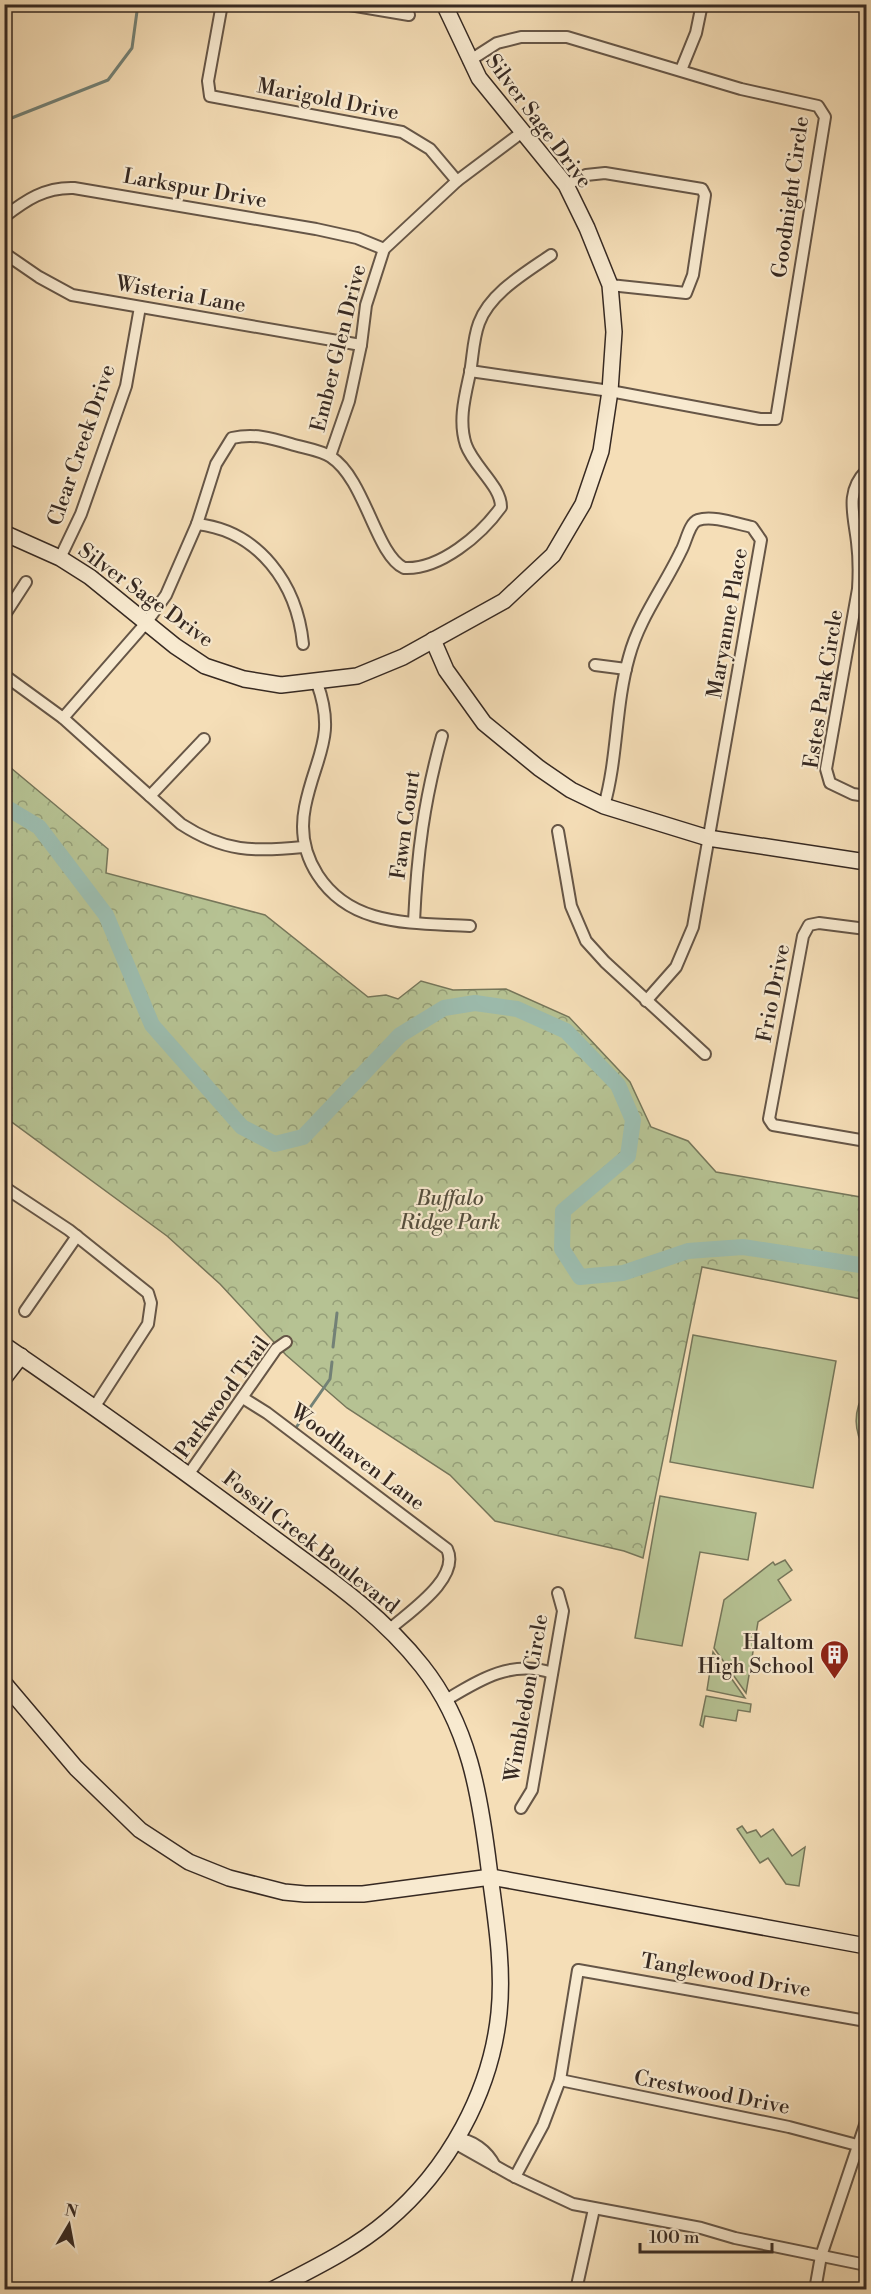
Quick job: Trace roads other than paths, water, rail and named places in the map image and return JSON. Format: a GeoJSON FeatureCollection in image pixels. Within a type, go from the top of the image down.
{"type":"FeatureCollection","features":[{"type":"Feature","properties":{"kind":"street","name":"Marigold Drive"},"geometry":{"type":"LineString","coordinates":[[222,4],[208,81],[210,96],[402,132],[430,149],[457,181]]}},
{"type":"Feature","properties":{"kind":"street"},"geometry":{"type":"LineString","coordinates":[[344,4],[409,15]]}},
{"type":"Feature","properties":{"kind":"street","name":"Silver Sage Drive"},"geometry":{"type":"LineString","coordinates":[[4,533],[60,558],[121,600],[187,655],[221,672],[281,685],[317,683],[357,676],[382,667],[504,602],[553,555],[583,504],[601,451],[610,391],[614,332],[610,285],[587,228],[566,185],[521,133],[469,62],[444,4]]}},
{"type":"Feature","properties":{"kind":"street"},"geometry":{"type":"LineString","coordinates":[[681,70],[696,33],[702,4]]}},
{"type":"Feature","properties":{"kind":"street","name":"Goodnight Circle"},"geometry":{"type":"LineString","coordinates":[[469,62],[497,44],[540,36],[567,38],[604,46],[741,89],[818,106],[824,111],[825,117],[778,413],[772,420],[760,419],[610,391]]}},
{"type":"Feature","properties":{"kind":"street","name":"Ember Glen Drive"},"geometry":{"type":"LineString","coordinates":[[330,456],[343,424],[361,345],[366,305],[384,249],[457,181],[521,133]]}},
{"type":"Feature","properties":{"kind":"street"},"geometry":{"type":"LineString","coordinates":[[566,185],[586,175],[605,173],[702,189],[705,195],[687,293],[610,285]]}},
{"type":"Feature","properties":{"kind":"street","name":"Larkspur Drive"},"geometry":{"type":"LineString","coordinates":[[4,217],[22,203],[46,190],[74,188],[316,229],[357,238],[384,249]]}},
{"type":"Feature","properties":{"kind":"street","name":"Wisteria Lane"},"geometry":{"type":"LineString","coordinates":[[4,253],[39,277],[72,295],[361,345]]}},
{"type":"Feature","properties":{"kind":"street"},"geometry":{"type":"LineString","coordinates":[[63,718],[146,623],[173,582],[197,524],[216,464],[232,438],[252,435],[270,437],[330,456],[340,465],[364,501],[397,565],[416,569],[445,557],[474,536],[501,507],[501,498],[473,459],[464,433],[464,393],[477,328],[487,308],[523,274],[551,255]]}},
{"type":"Feature","properties":{"kind":"street","name":"Clear Creek Drive"},"geometry":{"type":"LineString","coordinates":[[60,558],[81,514],[126,386],[140,307]]}},
{"type":"Feature","properties":{"kind":"street"},"geometry":{"type":"LineString","coordinates":[[470,371],[610,391]]}},
{"type":"Feature","properties":{"kind":"street","name":"Estes Park Circle"},"geometry":{"type":"LineString","coordinates":[[867,471],[853,488],[851,501],[862,590],[826,777],[830,783],[841,790],[867,796]]}},
{"type":"Feature","properties":{"kind":"street","name":"Maryanne Place"},"geometry":{"type":"LineString","coordinates":[[604,806],[615,756],[626,669],[634,640],[681,552],[693,524],[700,519],[716,520],[757,530],[762,540],[702,882],[688,943],[676,967],[646,1001]]}},
{"type":"Feature","properties":{"kind":"street"},"geometry":{"type":"LineString","coordinates":[[197,524],[221,529],[238,536],[263,553],[286,587],[302,630],[303,644]]}},
{"type":"Feature","properties":{"kind":"street"},"geometry":{"type":"LineString","coordinates":[[4,616],[26,582]]}},
{"type":"Feature","properties":{"kind":"street"},"geometry":{"type":"LineString","coordinates":[[433,640],[446,670],[484,723],[539,768],[571,790],[604,806],[708,838],[867,862]]}},
{"type":"Feature","properties":{"kind":"street"},"geometry":{"type":"LineString","coordinates":[[595,665],[626,669]]}},
{"type":"Feature","properties":{"kind":"street"},"geometry":{"type":"LineString","coordinates":[[4,675],[63,718],[181,824],[217,844],[243,850],[264,851],[303,847]]}},
{"type":"Feature","properties":{"kind":"street"},"geometry":{"type":"LineString","coordinates":[[317,683],[325,705],[325,737],[304,808],[303,847],[311,866],[325,884],[349,904],[376,917],[470,926]]}},
{"type":"Feature","properties":{"kind":"street","name":"Fawn Court"},"geometry":{"type":"LineString","coordinates":[[414,922],[421,821],[442,736]]}},
{"type":"Feature","properties":{"kind":"street"},"geometry":{"type":"LineString","coordinates":[[150,796],[204,739]]}},
{"type":"Feature","properties":{"kind":"street"},"geometry":{"type":"LineString","coordinates":[[558,831],[571,906],[580,930],[605,962],[705,1054]]}},
{"type":"Feature","properties":{"kind":"street","name":"Frio Drive"},"geometry":{"type":"LineString","coordinates":[[867,929],[819,922],[809,925],[803,936],[769,1119],[773,1125],[867,1141]]}},
{"type":"Feature","properties":{"kind":"street"},"geometry":{"type":"LineString","coordinates":[[4,1187],[78,1236],[148,1293],[150,1317],[95,1406]]}},
{"type":"Feature","properties":{"kind":"street"},"geometry":{"type":"LineString","coordinates":[[26,1311],[78,1236]]}},
{"type":"Feature","properties":{"kind":"street","name":"Parkwood Trail"},"geometry":{"type":"LineString","coordinates":[[188,1475],[276,1349],[286,1342]]}},
{"type":"Feature","properties":{"kind":"street","name":"Fossil Creek Boulevard"},"geometry":{"type":"LineString","coordinates":[[4,1344],[95,1406],[372,1611],[422,1665],[446,1700],[471,1757],[483,1818],[501,1968],[500,2011],[490,2063],[469,2116],[432,2176],[386,2222],[343,2252],[272,2289]]}},
{"type":"Feature","properties":{"kind":"street"},"geometry":{"type":"LineString","coordinates":[[4,1378],[21,1356]]}},
{"type":"Feature","properties":{"kind":"street","name":"Woodhaven Lane"},"geometry":{"type":"LineString","coordinates":[[243,1398],[276,1420],[447,1549],[450,1563],[444,1580],[390,1629]]}},
{"type":"Feature","properties":{"kind":"street","name":"Wimbledon Circle"},"geometry":{"type":"LineString","coordinates":[[521,1808],[532,1790],[563,1611],[558,1593]]}},
{"type":"Feature","properties":{"kind":"street"},"geometry":{"type":"LineString","coordinates":[[446,1700],[500,1672],[523,1668],[552,1673]]}},
{"type":"Feature","properties":{"kind":"street"},"geometry":{"type":"LineString","coordinates":[[4,1683],[76,1768],[140,1830],[199,1866],[229,1878],[284,1892],[305,1894],[363,1893],[491,1877],[867,1946]]}},
{"type":"Feature","properties":{"kind":"street","name":"Tanglewood Drive"},"geometry":{"type":"LineString","coordinates":[[560,2080],[578,1970],[867,2021]]}},
{"type":"Feature","properties":{"kind":"street"},"geometry":{"type":"LineString","coordinates":[[515,2178],[543,2125],[560,2080]]}},
{"type":"Feature","properties":{"kind":"street","name":"Crestwood Drive"},"geometry":{"type":"LineString","coordinates":[[560,2080],[789,2127],[857,2145]]}},
{"type":"Feature","properties":{"kind":"street"},"geometry":{"type":"LineString","coordinates":[[814,2289],[821,2256],[857,2145],[867,2122]]}},
{"type":"Feature","properties":{"kind":"street"},"geometry":{"type":"LineString","coordinates":[[457,2138],[458,2145],[515,2178],[573,2204],[594,2210],[614,2211],[701,2228],[867,2265]]}},
{"type":"Feature","properties":{"kind":"street"},"geometry":{"type":"LineString","coordinates":[[576,2289],[594,2210]]}},
{"type":"Feature","properties":{"kind":"waterway"},"geometry":{"type":"LineString","coordinates":[[4,121],[108,80],[132,48],[138,4]]}},
{"type":"Feature","properties":{"kind":"waterway"},"geometry":{"type":"LineString","coordinates":[[4,806],[39,827],[106,915],[152,1025],[242,1127],[275,1144],[303,1137],[400,1035],[444,1008],[475,1003],[517,1009],[566,1031],[618,1085],[633,1120],[628,1156],[563,1211],[562,1249],[580,1277],[623,1273],[688,1251],[743,1247],[866,1266]]}},
{"type":"Feature","properties":{"kind":"waterway"},"geometry":{"type":"LineString","coordinates":[[333,1347],[337,1313]]}},
{"type":"Feature","properties":{"kind":"waterway"},"geometry":{"type":"LineString","coordinates":[[295,1429],[330,1379],[332,1362]]}},
{"type":"Feature","properties":{"kind":"place","name":"Haltom High School"},"geometry":{"type":"Point","coordinates":[835,1680]}},
{"type":"Feature","properties":{"kind":"park label","name":"Buffalo Ridge Park"},"geometry":{"type":"Point","coordinates":[450,1210]}}]}
